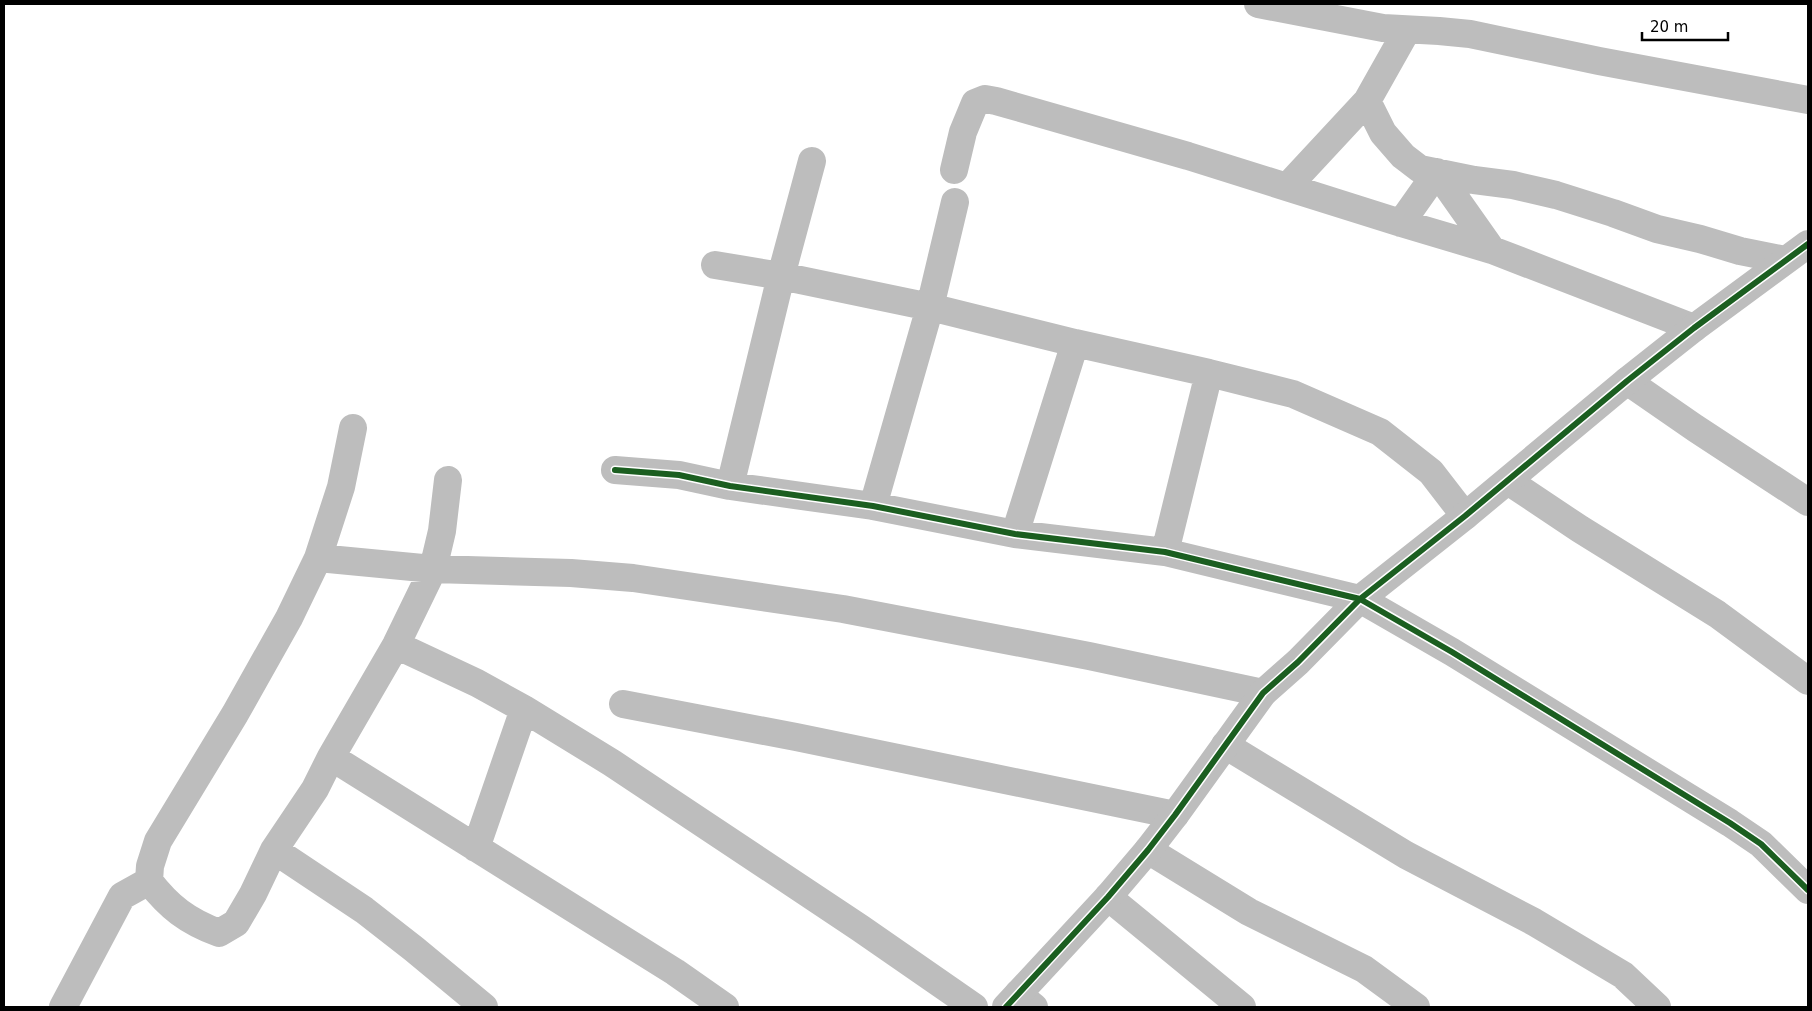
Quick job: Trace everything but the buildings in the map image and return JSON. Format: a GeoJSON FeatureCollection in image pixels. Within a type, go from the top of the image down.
{"type":"FeatureCollection","features":[{"type":"Feature","properties":{"kind":"street"},"geometry":{"type":"LineString","coordinates":[[1258,4],[1357,23],[1408,30],[1470,34],[1599,61],[1808,100]]}},
{"type":"Feature","properties":{"kind":"street"},"geometry":{"type":"LineString","coordinates":[[1288,186],[1367,100],[1408,30]]}},
{"type":"Feature","properties":{"kind":"street"},"geometry":{"type":"LineString","coordinates":[[954,170],[963,132],[975,103],[985,99],[996,100],[1288,186],[1492,250],[1694,328]]}},
{"type":"Feature","properties":{"kind":"street"},"geometry":{"type":"LineString","coordinates":[[1367,100],[1383,133],[1403,156],[1420,169],[1474,180],[1513,185],[1556,195],[1657,229],[1785,260]]}},
{"type":"Feature","properties":{"kind":"street"},"geometry":{"type":"LineString","coordinates":[[730,486],[781,276],[812,161]]}},
{"type":"Feature","properties":{"kind":"street"},"geometry":{"type":"LineString","coordinates":[[1401,223],[1437,172]]}},
{"type":"Feature","properties":{"kind":"street"},"geometry":{"type":"LineString","coordinates":[[1437,172],[1492,250]]}},
{"type":"Feature","properties":{"kind":"street"},"geometry":{"type":"LineString","coordinates":[[873,506],[930,307],[954,202]]}},
{"type":"Feature","properties":{"kind":"street"},"geometry":{"type":"LineString","coordinates":[[1020,1003],[1148,850],[1262,693],[1298,662],[1360,599],[1465,516],[1627,381],[1694,328],[1808,244]]}},
{"type":"Feature","properties":{"kind":"street"},"geometry":{"type":"LineString","coordinates":[[715,265],[781,276],[930,307],[1075,344],[1209,373],[1292,394],[1380,432],[1431,472],[1465,516]]}},
{"type":"Feature","properties":{"kind":"street"},"geometry":{"type":"LineString","coordinates":[[1015,534],[1075,344]]}},
{"type":"Feature","properties":{"kind":"street"},"geometry":{"type":"LineString","coordinates":[[1166,552],[1209,373]]}},
{"type":"Feature","properties":{"kind":"street"},"geometry":{"type":"LineString","coordinates":[[1627,381],[1808,502]]}},
{"type":"Feature","properties":{"kind":"street"},"geometry":{"type":"LineString","coordinates":[[353,428],[342,487],[318,558],[289,618],[235,714],[158,841],[150,866],[149,881],[172,908],[207,929],[219,933],[236,923],[253,894],[274,850],[315,789],[396,645],[433,569],[442,531],[448,480]]}},
{"type":"Feature","properties":{"kind":"street"},"geometry":{"type":"LineString","coordinates":[[615,470],[680,475],[730,486],[873,506],[1015,534],[1166,552],[1360,599],[1452,652],[1730,823],[1761,844],[1808,890]]}},
{"type":"Feature","properties":{"kind":"street"},"geometry":{"type":"LineString","coordinates":[[1508,480],[1580,529],[1717,614],[1808,681]]}},
{"type":"Feature","properties":{"kind":"street"},"geometry":{"type":"LineString","coordinates":[[318,558],[433,569],[605,575],[824,606],[1089,656],[1262,693]]}},
{"type":"Feature","properties":{"kind":"street"},"geometry":{"type":"LineString","coordinates":[[396,645],[477,683],[524,709],[612,763],[974,1007]]}},
{"type":"Feature","properties":{"kind":"street"},"geometry":{"type":"LineString","coordinates":[[623,704],[796,737],[1175,815]]}},
{"type":"Feature","properties":{"kind":"street"},"geometry":{"type":"LineString","coordinates":[[476,848],[524,709]]}},
{"type":"Feature","properties":{"kind":"street"},"geometry":{"type":"LineString","coordinates":[[1225,744],[1406,855],[1534,922],[1614,970],[1657,1007]]}},
{"type":"Feature","properties":{"kind":"street"},"geometry":{"type":"LineString","coordinates":[[331,758],[675,972],[725,1007]]}},
{"type":"Feature","properties":{"kind":"street"},"geometry":{"type":"LineString","coordinates":[[274,850],[364,910],[484,1007]]}},
{"type":"Feature","properties":{"kind":"street"},"geometry":{"type":"LineString","coordinates":[[1148,850],[1249,912],[1364,969],[1416,1007]]}},
{"type":"Feature","properties":{"kind":"street"},"geometry":{"type":"LineString","coordinates":[[63,1007],[122,896],[149,881]]}},
{"type":"Feature","properties":{"kind":"street"},"geometry":{"type":"LineString","coordinates":[[1108,897],[1242,1007]]}},
{"type":"Feature","properties":{"kind":"cycle path"},"geometry":{"type":"LineString","coordinates":[[1006,1007],[1108,897],[1148,850],[1263,693],[1298,662],[1360,599],[1465,516],[1627,381],[1694,328],[1808,244]]}},
{"type":"Feature","properties":{"kind":"cycle path"},"geometry":{"type":"LineString","coordinates":[[615,470],[679,475],[730,486],[873,506],[1015,534],[1165,552],[1360,599],[1452,652],[1730,823],[1761,844],[1808,890]]}}]}
